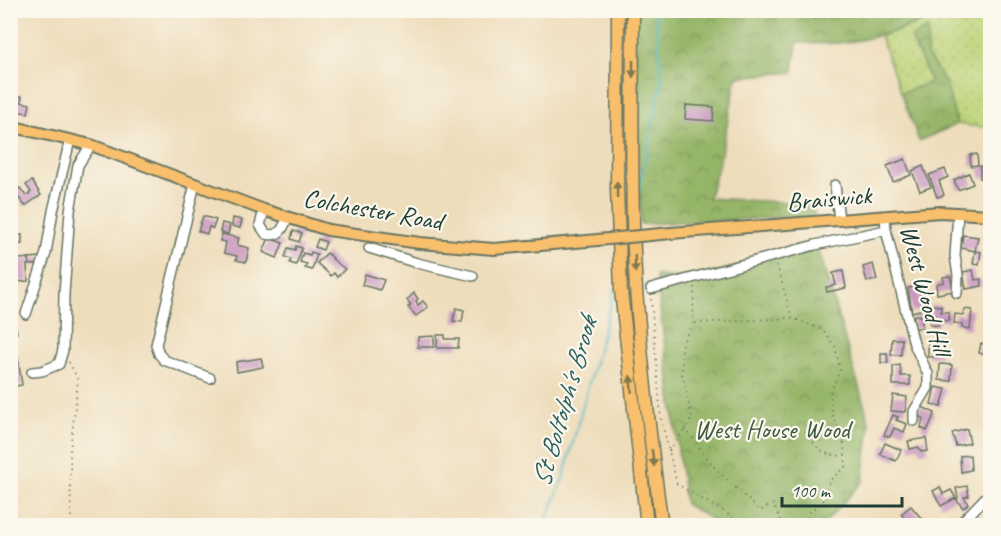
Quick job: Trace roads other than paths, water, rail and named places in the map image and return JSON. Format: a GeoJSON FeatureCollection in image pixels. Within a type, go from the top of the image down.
{"type":"FeatureCollection","features":[{"type":"Feature","properties":{"kind":"highway"},"geometry":{"type":"LineString","coordinates":[[618,10],[617,189],[621,291],[647,525]]}},
{"type":"Feature","properties":{"kind":"highway"},"geometry":{"type":"LineString","coordinates":[[633,10],[632,183],[636,289],[649,434],[662,525]]}},
{"type":"Feature","properties":{"kind":"main road","name":"Colchester Road"},"geometry":{"type":"LineString","coordinates":[[10,126],[90,145],[264,210],[328,230],[420,243],[494,249],[671,233]]}},
{"type":"Feature","properties":{"kind":"main road","name":"Braiswick"},"geometry":{"type":"LineString","coordinates":[[671,233],[940,212],[990,215]]}},
{"type":"Feature","properties":{"kind":"street"},"geometry":{"type":"LineString","coordinates":[[26,314],[30,296],[36,287],[44,262],[55,201],[70,140]]}},
{"type":"Feature","properties":{"kind":"street"},"geometry":{"type":"LineString","coordinates":[[32,372],[42,371],[59,364],[63,350],[64,294],[70,211],[78,165],[90,145]]}},
{"type":"Feature","properties":{"kind":"street"},"geometry":{"type":"LineString","coordinates":[[195,184],[156,345],[164,360],[210,378]]}},
{"type":"Feature","properties":{"kind":"street"},"geometry":{"type":"LineString","coordinates":[[835,185],[839,219]]}},
{"type":"Feature","properties":{"kind":"street"},"geometry":{"type":"LineString","coordinates":[[264,210],[261,225],[266,234],[274,236],[280,233],[287,218]]}},
{"type":"Feature","properties":{"kind":"street"},"geometry":{"type":"LineString","coordinates":[[957,293],[958,275],[955,256],[958,213]]}},
{"type":"Feature","properties":{"kind":"street","name":"West Wood Hill"},"geometry":{"type":"LineString","coordinates":[[885,216],[886,230],[914,344],[928,375],[928,388],[914,411],[914,421]]}},
{"type":"Feature","properties":{"kind":"street"},"geometry":{"type":"LineString","coordinates":[[651,289],[814,245],[886,230]]}},
{"type":"Feature","properties":{"kind":"street"},"geometry":{"type":"LineString","coordinates":[[417,263],[420,243]]}},
{"type":"Feature","properties":{"kind":"street"},"geometry":{"type":"LineString","coordinates":[[369,248],[417,263],[473,276]]}},
{"type":"Feature","properties":{"kind":"street"},"geometry":{"type":"LineString","coordinates":[[958,525],[990,493]]}},
{"type":"Feature","properties":{"kind":"waterway"},"geometry":{"type":"LineString","coordinates":[[639,191],[662,79],[655,10]]}},
{"type":"Feature","properties":{"kind":"waterway","name":"St Boltolph's Brook"},"geometry":{"type":"LineString","coordinates":[[544,526],[563,479],[615,288]]}},
{"type":"Feature","properties":{"kind":"park label","name":"West House Wood"},"geometry":{"type":"Point","coordinates":[772,429]}}]}
